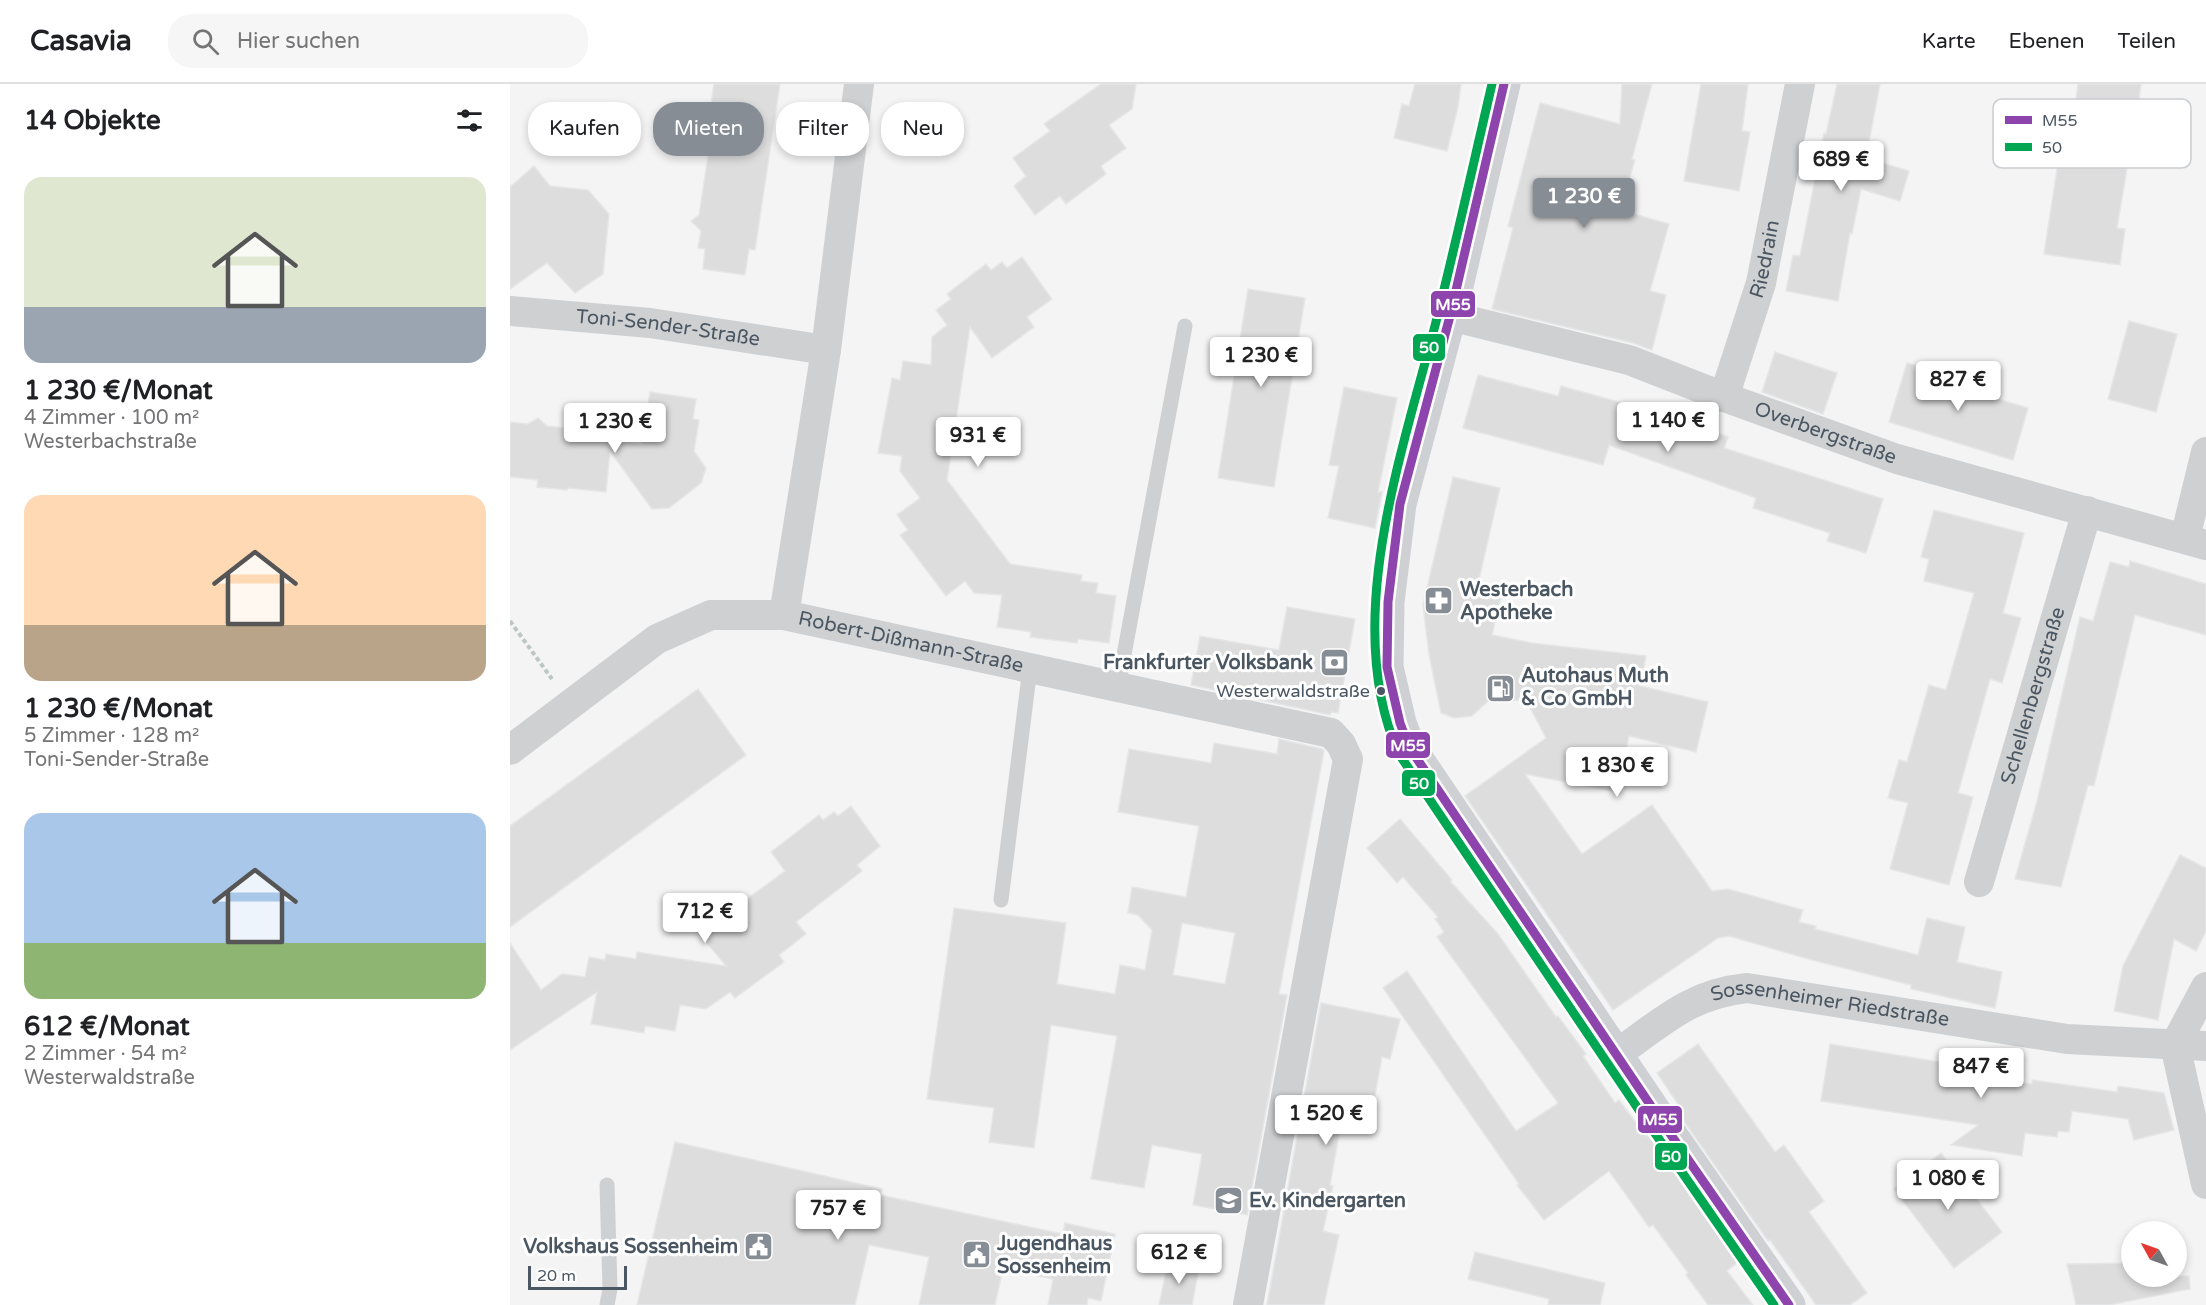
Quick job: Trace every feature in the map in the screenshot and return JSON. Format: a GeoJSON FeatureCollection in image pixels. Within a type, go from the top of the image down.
{"type":"FeatureCollection","features":[{"type":"Feature","properties":{"kind":"main road"},"geometry":{"type":"LineString","coordinates":[[1504,84],[1450,316],[1401,504],[1388,602],[1387,667],[1400,723],[1409,747],[1789,1305]]}},
{"type":"Feature","properties":{"kind":"street"},"geometry":{"type":"LineString","coordinates":[[784,615],[826,350],[859,84]]}},
{"type":"Feature","properties":{"kind":"street","name":"Riedrain"},"geometry":{"type":"LineString","coordinates":[[1724,397],[1761,283],[1800,84]]}},
{"type":"Feature","properties":{"kind":"street","name":"Toni-Sender-Straße"},"geometry":{"type":"LineString","coordinates":[[510,311],[650,323],[826,350]]}},
{"type":"Feature","properties":{"kind":"street","name":"Overbergstraße"},"geometry":{"type":"LineString","coordinates":[[1450,316],[1629,360],[1897,459],[2195,541]]}},
{"type":"Feature","properties":{"kind":"street"},"geometry":{"type":"LineString","coordinates":[[2195,541],[2206,452]]}},
{"type":"Feature","properties":{"kind":"street","name":"Schellenbergstraße"},"geometry":{"type":"LineString","coordinates":[[1979,882],[2087,512]]}},
{"type":"Feature","properties":{"kind":"street","name":"Robert-Dißmann-Straße"},"geometry":{"type":"LineString","coordinates":[[510,750],[657,639],[711,615],[784,615],[1331,733],[1341,744],[1348,759],[1248,1305]]}},
{"type":"Feature","properties":{"kind":"street"},"geometry":{"type":"LineString","coordinates":[[2206,987],[2175,1045],[2206,1184]]}},
{"type":"Feature","properties":{"kind":"street","name":"Sossenheimer Riedstraße"},"geometry":{"type":"LineString","coordinates":[[1617,1054],[1690,1003],[1723,990],[1747,988],[2067,1039],[2206,1046]]}},
{"type":"Feature","properties":{"kind":"lane"},"geometry":{"type":"LineString","coordinates":[[1118,687],[1185,326]]}},
{"type":"Feature","properties":{"kind":"lane"},"geometry":{"type":"LineString","coordinates":[[1001,900],[1030,668]]}},
{"type":"Feature","properties":{"kind":"lane"},"geometry":{"type":"LineString","coordinates":[[607,1185],[610,1288],[607,1305]]}},
{"type":"Feature","properties":{"kind":"path"},"geometry":{"type":"LineString","coordinates":[[510,621],[571,704]]}},
{"type":"Feature","properties":{"kind":"building"},"geometry":{"type":"Polygon","coordinates":[[[714,84],[780,84],[755,250],[749,249],[745,275],[703,269],[705,249],[698,248],[701,231],[691,221],[699,215],[708,156],[764,156],[764,102],[711,102],[714,84]]]}},
{"type":"Feature","properties":{"kind":"building"},"geometry":{"type":"Polygon","coordinates":[[[1101,84],[1136,84],[1132,109],[1109,125],[1126,148],[1101,166],[1106,174],[1066,204],[1060,196],[1035,215],[1014,186],[1026,176],[1013,158],[1050,131],[1044,124],[1101,84]]]}},
{"type":"Feature","properties":{"kind":"building"},"geometry":{"type":"Polygon","coordinates":[[[1415,84],[1461,84],[1447,151],[1394,138],[1402,104],[1409,106],[1415,84]]]}},
{"type":"Feature","properties":{"kind":"building"},"geometry":{"type":"Polygon","coordinates":[[[1622,84],[1652,84],[1632,159],[1635,160],[1620,210],[1669,224],[1650,291],[1666,295],[1652,350],[1633,343],[1492,309],[1513,228],[1508,226],[1540,103],[1620,124],[1622,84]]]}},
{"type":"Feature","properties":{"kind":"building"},"geometry":{"type":"Polygon","coordinates":[[[1701,84],[1748,84],[1742,131],[1750,132],[1739,191],[1684,181],[1701,84]]]}},
{"type":"Feature","properties":{"kind":"building"},"geometry":{"type":"Polygon","coordinates":[[[1837,84],[1880,84],[1866,158],[1909,171],[1900,201],[1861,189],[1852,234],[1850,233],[1838,301],[1786,291],[1793,255],[1800,256],[1824,133],[1826,134],[1837,84]]]}},
{"type":"Feature","properties":{"kind":"building"},"geometry":{"type":"Polygon","coordinates":[[[2078,84],[2141,84],[2139,99],[2076,99],[2078,84]]]}},
{"type":"Feature","properties":{"kind":"building"},"geometry":{"type":"Polygon","coordinates":[[[534,166],[550,186],[588,190],[609,214],[603,274],[575,293],[547,263],[510,289],[510,187],[534,166]]]}},
{"type":"Feature","properties":{"kind":"building"},"geometry":{"type":"Polygon","coordinates":[[[2057,168],[2127,168],[2117,228],[2125,229],[2120,265],[2044,254],[2057,168]]]}},
{"type":"Feature","properties":{"kind":"building"},"geometry":{"type":"Polygon","coordinates":[[[1022,257],[1052,299],[1027,317],[1034,327],[992,358],[970,327],[947,480],[1010,564],[1082,575],[1081,581],[1098,583],[1096,593],[1116,596],[1109,643],[1078,639],[1077,643],[1030,637],[1031,632],[997,627],[1002,595],[974,593],[965,581],[946,596],[900,535],[908,530],[897,515],[920,498],[900,471],[902,456],[878,453],[892,378],[900,380],[903,361],[931,365],[932,337],[947,325],[936,310],[951,299],[947,294],[986,264],[991,270],[1002,262],[1007,268],[1022,257]]]}},
{"type":"Feature","properties":{"kind":"building"},"geometry":{"type":"Polygon","coordinates":[[[1248,289],[1305,298],[1274,487],[1218,478],[1248,289]]]}},
{"type":"Feature","properties":{"kind":"building"},"geometry":{"type":"Polygon","coordinates":[[[2129,321],[2177,334],[2156,412],[2108,399],[2129,321]]]}},
{"type":"Feature","properties":{"kind":"building"},"geometry":{"type":"Polygon","coordinates":[[[1775,352],[1837,373],[1823,414],[1762,392],[1775,352]]]}},
{"type":"Feature","properties":{"kind":"building"},"geometry":{"type":"Polygon","coordinates":[[[1907,363],[1987,387],[1985,395],[2028,408],[2013,460],[1889,422],[1907,363]]]}},
{"type":"Feature","properties":{"kind":"building"},"geometry":{"type":"Polygon","coordinates":[[[1478,375],[1558,396],[1561,386],[1669,416],[1728,437],[1724,448],[1883,499],[1866,553],[1827,541],[1830,533],[1753,508],[1756,498],[1609,445],[1603,465],[1463,428],[1478,375]]]}},
{"type":"Feature","properties":{"kind":"building"},"geometry":{"type":"Polygon","coordinates":[[[1344,387],[1397,398],[1378,492],[1382,492],[1375,528],[1328,518],[1339,466],[1329,465],[1344,387]]]}},
{"type":"Feature","properties":{"kind":"building"},"geometry":{"type":"Polygon","coordinates":[[[650,392],[696,399],[693,419],[699,420],[694,451],[706,468],[701,483],[669,508],[652,509],[610,451],[606,492],[537,487],[538,480],[510,477],[510,422],[528,424],[538,418],[547,426],[592,431],[591,439],[642,444],[650,392]]]}},
{"type":"Feature","properties":{"kind":"building"},"geometry":{"type":"Polygon","coordinates":[[[1453,477],[1500,488],[1478,584],[1503,589],[1492,635],[1532,643],[1646,656],[1640,686],[1708,702],[1696,752],[1629,736],[1617,792],[1525,774],[1582,854],[1652,805],[1712,891],[1728,889],[1803,910],[1799,922],[1816,926],[1815,929],[1918,955],[1927,918],[1965,927],[1957,962],[2002,972],[1995,1008],[1911,989],[1911,985],[1729,936],[1718,938],[1613,1010],[1465,796],[1546,738],[1526,700],[1488,701],[1472,716],[1454,718],[1441,713],[1429,655],[1423,605],[1453,477]]]}},
{"type":"Feature","properties":{"kind":"building"},"geometry":{"type":"Polygon","coordinates":[[[1934,510],[2024,533],[2003,613],[2021,618],[2002,683],[1990,679],[1958,793],[1973,797],[1949,885],[1890,869],[1908,803],[1888,798],[1899,760],[1907,762],[1929,685],[1946,690],[1974,593],[1924,581],[1929,559],[1921,557],[1934,510]]]}},
{"type":"Feature","properties":{"kind":"building"},"geometry":{"type":"Polygon","coordinates":[[[2130,561],[2206,584],[2206,635],[2135,615],[2094,786],[2088,785],[2061,887],[2015,879],[2037,801],[2080,617],[2093,621],[2110,562],[2129,567],[2130,561]]]}},
{"type":"Feature","properties":{"kind":"building"},"geometry":{"type":"Polygon","coordinates":[[[1287,607],[1355,619],[1338,713],[1331,712],[1330,715],[1191,685],[1200,636],[1279,650],[1287,607]]]}},
{"type":"Feature","properties":{"kind":"building"},"geometry":{"type":"Polygon","coordinates":[[[698,689],[746,755],[510,927],[510,826],[698,689]]]}},
{"type":"Feature","properties":{"kind":"building"},"geometry":{"type":"Polygon","coordinates":[[[1279,739],[1324,751],[1279,994],[1287,995],[1247,1215],[1193,1205],[1202,1154],[1152,1145],[1144,1188],[1091,1179],[1117,1036],[1051,1025],[1034,1148],[989,1142],[994,1108],[927,1099],[954,908],[1066,923],[1057,984],[1115,994],[1120,965],[1145,970],[1152,930],[1138,915],[1128,913],[1132,887],[1186,897],[1199,826],[1118,812],[1129,749],[1211,763],[1214,743],[1277,754],[1279,739]],[[1182,923],[1173,975],[1225,984],[1235,933],[1182,923]]]}},
{"type":"Feature","properties":{"kind":"building"},"geometry":{"type":"Polygon","coordinates":[[[851,806],[880,846],[857,865],[862,871],[796,922],[806,934],[779,955],[784,962],[735,998],[730,992],[706,1009],[680,1005],[675,1031],[645,1026],[644,1033],[591,1024],[597,992],[510,1050],[510,943],[541,990],[562,974],[585,977],[589,957],[605,960],[606,954],[636,959],[637,952],[726,966],[698,932],[737,902],[739,905],[785,871],[771,852],[819,815],[823,820],[834,812],[838,816],[851,806]]]}},
{"type":"Feature","properties":{"kind":"building"},"geometry":{"type":"Polygon","coordinates":[[[1400,819],[1452,880],[1450,881],[1498,934],[1556,1017],[1558,1016],[1586,1054],[1583,1056],[1615,1103],[1619,1100],[1646,1136],[1648,1134],[1737,1263],[1727,1271],[1753,1305],[1708,1305],[1653,1225],[1649,1227],[1609,1171],[1544,1220],[1517,1185],[1519,1184],[1383,988],[1407,971],[1516,1131],[1558,1103],[1437,937],[1444,932],[1435,919],[1438,917],[1403,877],[1397,883],[1367,848],[1400,819]]]}},
{"type":"Feature","properties":{"kind":"building"},"geometry":{"type":"Polygon","coordinates":[[[2180,855],[2206,868],[2206,931],[2196,951],[2174,939],[2158,1020],[2114,1011],[2123,966],[2180,855]]]}},
{"type":"Feature","properties":{"kind":"building"},"geometry":{"type":"Polygon","coordinates":[[[1321,1003],[1400,1019],[1390,1059],[1382,1057],[1371,1117],[1343,1112],[1330,1185],[1333,1186],[1323,1231],[1339,1235],[1324,1305],[1267,1305],[1321,1003]]]}},
{"type":"Feature","properties":{"kind":"building"},"geometry":{"type":"Polygon","coordinates":[[[1698,1044],[1775,1152],[1784,1145],[1824,1201],[1809,1212],[1867,1293],[1850,1305],[1816,1305],[1678,1113],[1682,1110],[1657,1073],[1698,1044]]]}},
{"type":"Feature","properties":{"kind":"building"},"geometry":{"type":"Polygon","coordinates":[[[1830,1044],[1983,1069],[1981,1077],[2032,1084],[2032,1080],[2117,1092],[2118,1086],[2164,1093],[2174,1130],[2134,1140],[2128,1119],[2072,1111],[2069,1132],[2058,1131],[2057,1137],[2025,1133],[2022,1156],[1951,1145],[1978,1125],[1821,1101],[1830,1044]]]}},
{"type":"Feature","properties":{"kind":"building","name":"Volkshaus Sossenheim"},"geometry":{"type":"Polygon","coordinates":[[[675,1142],[882,1189],[880,1195],[1063,1234],[1065,1223],[1115,1234],[1101,1301],[1088,1298],[1087,1305],[1048,1305],[1053,1279],[1003,1269],[995,1305],[919,1305],[929,1257],[869,1245],[855,1305],[637,1305],[675,1142]]]}},
{"type":"Feature","properties":{"kind":"building"},"geometry":{"type":"Polygon","coordinates":[[[1941,1153],[2002,1232],[1954,1268],[1894,1189],[1941,1153]]]}},
{"type":"Feature","properties":{"kind":"building"},"geometry":{"type":"Polygon","coordinates":[[[1475,1252],[1605,1283],[1600,1305],[1548,1305],[1549,1299],[1468,1279],[1475,1252]]]}},
{"type":"Feature","properties":{"kind":"building"},"geometry":{"type":"Polygon","coordinates":[[[1168,1262],[1199,1268],[1192,1305],[1159,1305],[1168,1262]]]}},
{"type":"Feature","properties":{"kind":"building"},"geometry":{"type":"Polygon","coordinates":[[[2121,1263],[2121,1287],[2187,1287],[2187,1276],[2189,1276],[2190,1289],[2109,1305],[2076,1305],[2067,1264],[2121,1263]]]}},
{"type":"Feature","properties":{"kind":"transit line","name":"50"},"geometry":{"type":"LineString","coordinates":[[1492,84],[1438,314],[1395,476],[1384,534],[1376,592],[1375,648],[1382,703],[1399,754],[1643,1116],[1774,1305]]}},
{"type":"Feature","properties":{"kind":"transit line","name":"M55"},"geometry":{"type":"LineString","coordinates":[[1504,84],[1450,316],[1400,504],[1388,602],[1387,667],[1400,723],[1409,747],[1653,1109],[1789,1305]]}},
{"type":"Feature","properties":{"kind":"place","name":"Westerbach Apotheke"},"geometry":{"type":"Point","coordinates":[1439,601]}},
{"type":"Feature","properties":{"kind":"place","name":"Frankfurter Volksbank"},"geometry":{"type":"Point","coordinates":[1334,663]}},
{"type":"Feature","properties":{"kind":"place","name":"Autohaus Muth & Co GmbH"},"geometry":{"type":"Point","coordinates":[1500,688]}},
{"type":"Feature","properties":{"kind":"place","name":"Westerwaldstraße"},"geometry":{"type":"Point","coordinates":[1381,691]}},
{"type":"Feature","properties":{"kind":"place","name":"Ev. Kindergarten"},"geometry":{"type":"Point","coordinates":[1228,1201]}},
{"type":"Feature","properties":{"kind":"place","name":"Volkshaus Sossenheim"},"geometry":{"type":"Point","coordinates":[759,1247]}},
{"type":"Feature","properties":{"kind":"place","name":"Jugendhaus Sossenheim"},"geometry":{"type":"Point","coordinates":[976,1255]}}]}
